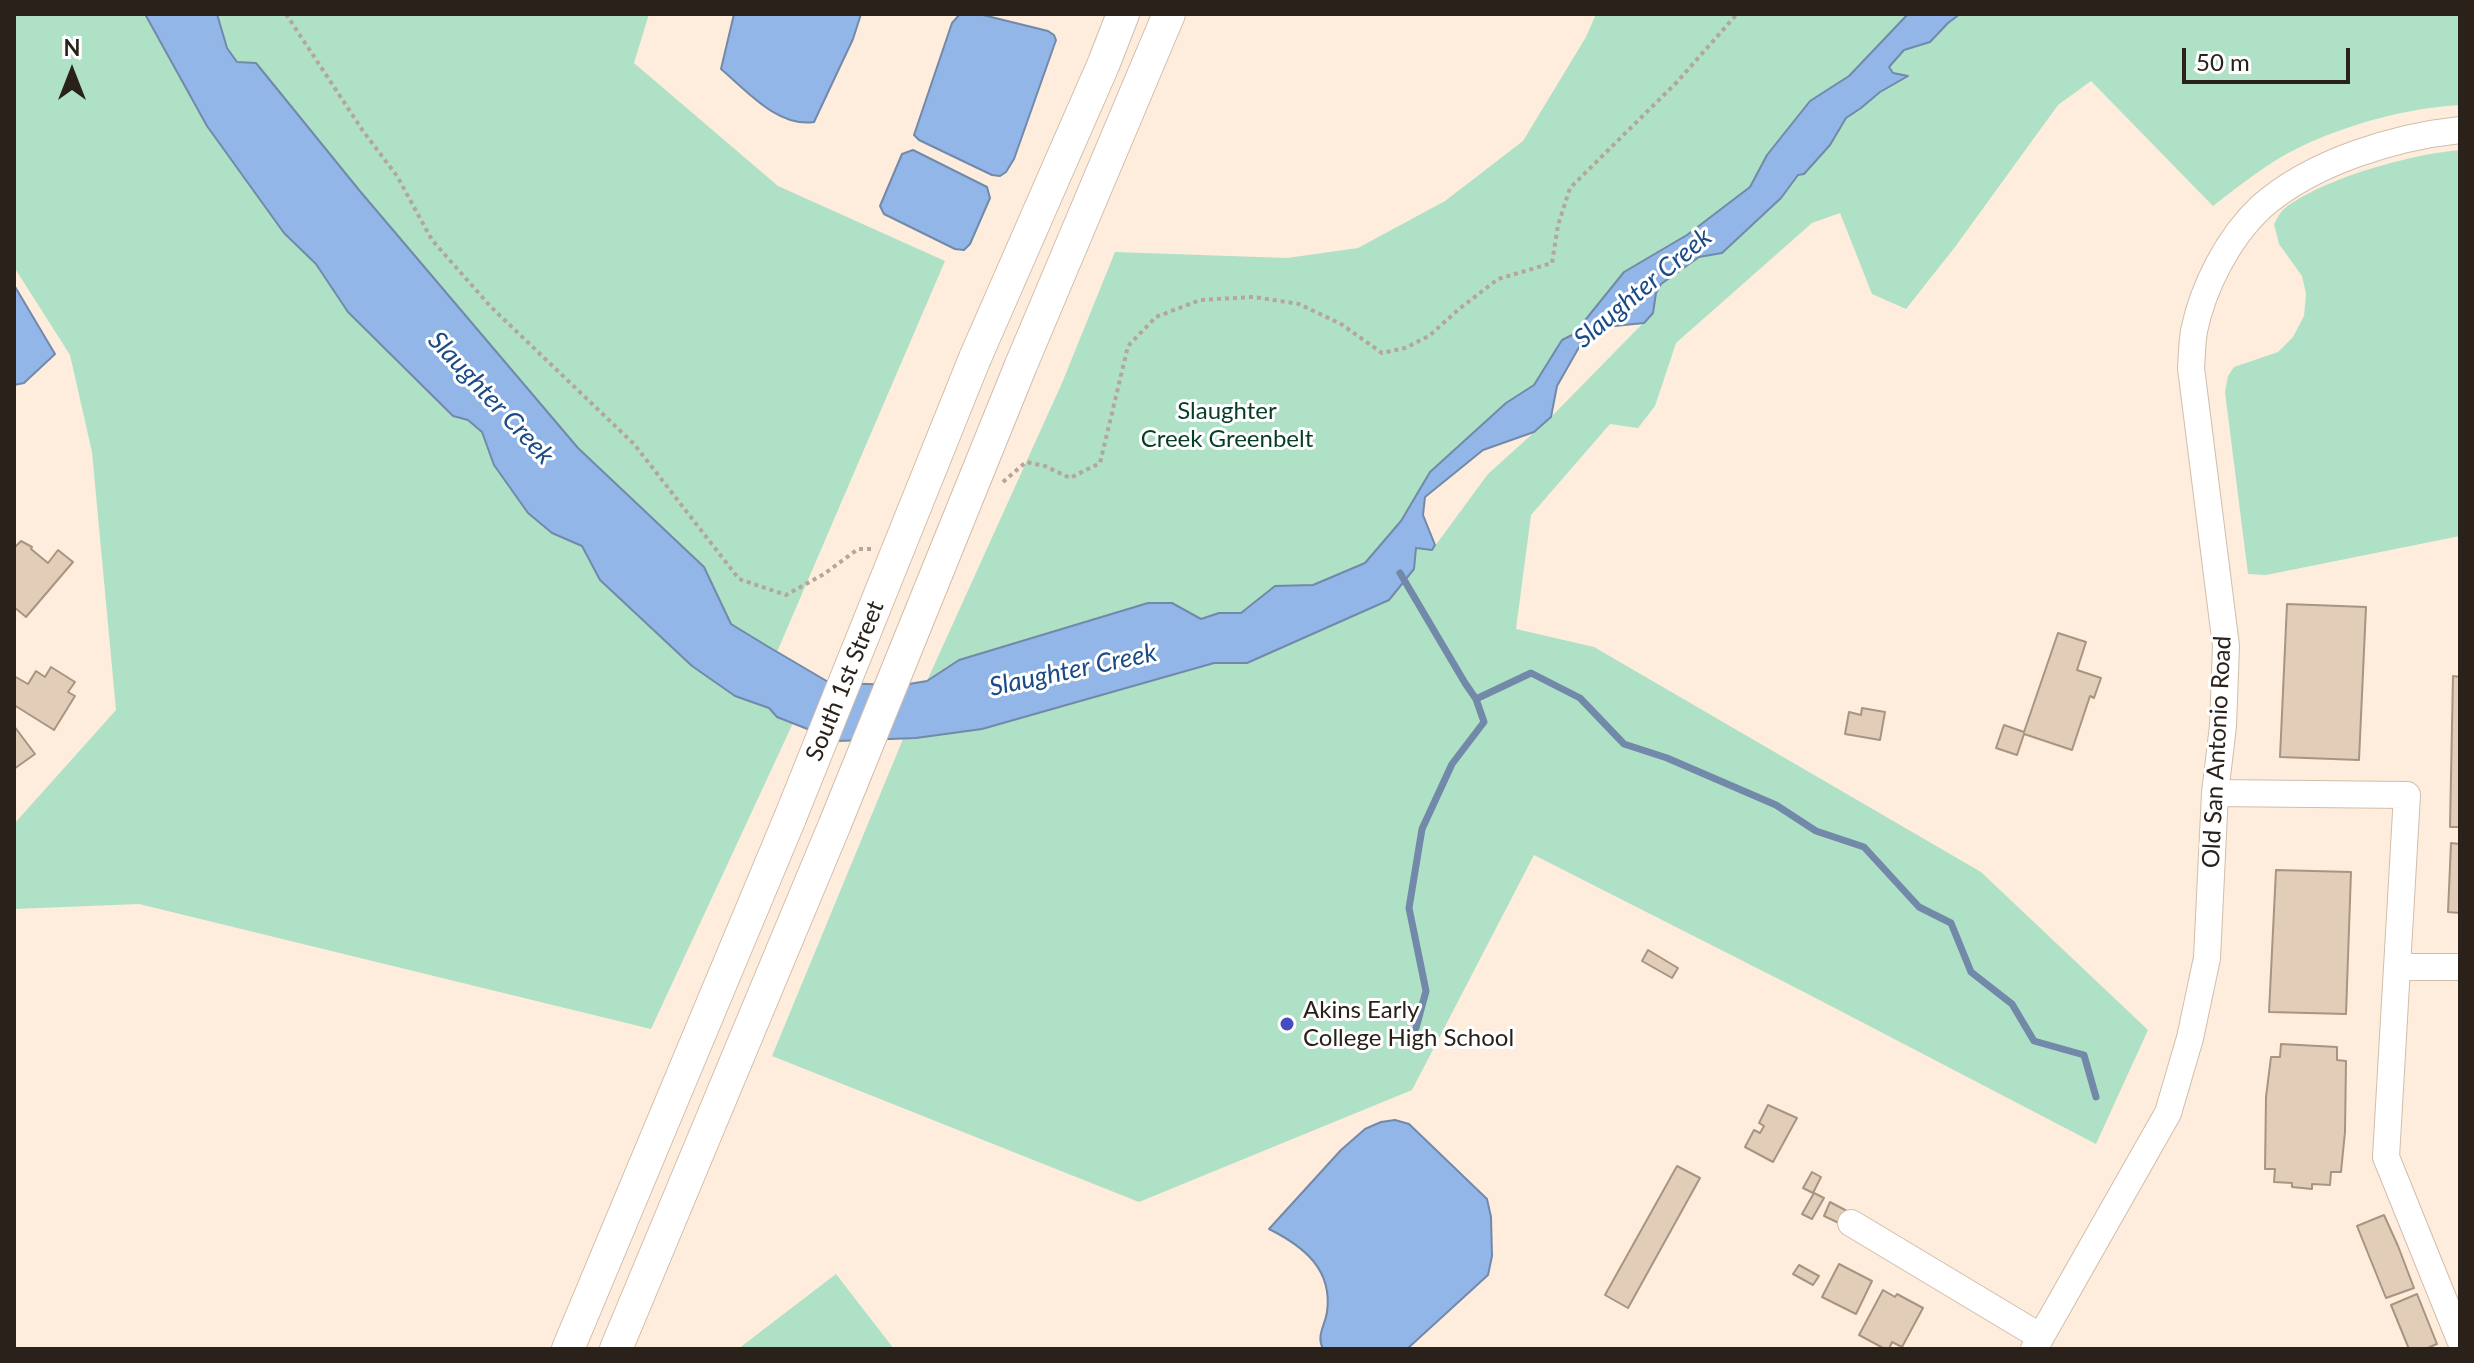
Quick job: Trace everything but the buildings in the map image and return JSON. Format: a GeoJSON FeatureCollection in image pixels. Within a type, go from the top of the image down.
{"type":"FeatureCollection","features":[{"type":"Feature","properties":{"kind":"main road","name":"South 1st Street"},"geometry":{"type":"LineString","coordinates":[[568,1349],[790,818],[975,358],[1123,14]]}},
{"type":"Feature","properties":{"kind":"main road","name":"South 1st Street"},"geometry":{"type":"LineString","coordinates":[[616,1349],[835,824],[1021,365],[1169,14]]}},
{"type":"Feature","properties":{"kind":"street","name":"Old San Antonio Road"},"geometry":{"type":"LineString","coordinates":[[2037,1343],[2168,1113],[2190,1038],[2207,958],[2226,646],[2191,368],[2193,333],[2202,302],[2215,272],[2239,233],[2261,207],[2295,183],[2341,159],[2404,139],[2460,130]]}},
{"type":"Feature","properties":{"kind":"street"},"geometry":{"type":"LineString","coordinates":[[2215,793],[2407,795],[2386,1157],[2460,1340]]}},
{"type":"Feature","properties":{"kind":"street"},"geometry":{"type":"LineString","coordinates":[[2397,967],[2460,967]]}},
{"type":"Feature","properties":{"kind":"street"},"geometry":{"type":"LineString","coordinates":[[1851,1223],[2037,1343]]}},
{"type":"Feature","properties":{"kind":"green space"},"geometry":{"type":"Polygon","coordinates":[[[14,14],[145,14],[207,126],[284,233],[316,264],[349,312],[453,416],[468,420],[482,432],[494,465],[552,533],[582,546],[600,580],[692,666],[735,696],[769,708],[778,717],[793,723],[651,1029],[139,904],[14,909],[14,824],[116,710],[92,452],[70,355],[14,267],[14,14]]]}},
{"type":"Feature","properties":{"kind":"green space"},"geometry":{"type":"Polygon","coordinates":[[[217,14],[649,14],[634,63],[778,186],[945,261],[777,652],[731,624],[704,567],[578,448],[256,64],[237,62],[227,49],[217,14]]]}},
{"type":"Feature","properties":{"kind":"green space","name":"Slaughter Creek Greenbelt"},"geometry":{"type":"Polygon","coordinates":[[[1596,14],[1908,14],[1849,76],[1809,101],[1767,155],[1751,187],[1687,235],[1624,272],[1574,334],[1562,341],[1534,385],[1506,403],[1430,472],[1401,521],[1365,563],[1313,585],[1275,586],[1241,613],[1219,613],[1201,619],[1172,603],[927,681],[1062,383],[1115,252],[1287,258],[1358,248],[1445,201],[1523,141],[1586,37],[1596,14]]]}},
{"type":"Feature","properties":{"kind":"green space"},"geometry":{"type":"Polygon","coordinates":[[[1960,14],[2460,14],[2460,105],[2399,114],[2358,124],[2318,139],[2277,159],[2213,206],[2091,81],[2058,105],[1906,309],[1872,294],[1840,213],[1812,223],[1676,343],[1655,406],[1638,428],[1610,424],[1531,515],[1516,629],[1594,647],[1981,872],[2148,1030],[2096,1144],[1534,855],[1412,1090],[1139,1202],[772,1056],[903,739],[982,729],[1215,663],[1247,663],[1416,548],[1432,550],[1488,474],[1551,417],[1653,313],[1656,293],[1661,284],[1699,257],[1722,253],[1781,198],[1798,175],[1804,174],[1830,145],[1846,118],[1907,76],[1893,73],[1888,67],[1904,50],[1930,42],[1960,14]]]}},
{"type":"Feature","properties":{"kind":"green space"},"geometry":{"type":"Polygon","coordinates":[[[2460,150],[2460,536],[2266,575],[2248,574],[2225,392],[2228,376],[2234,367],[2278,352],[2293,337],[2304,316],[2306,294],[2302,276],[2279,244],[2274,224],[2283,210],[2321,187],[2394,162],[2460,150]]]}},
{"type":"Feature","properties":{"kind":"green space"},"geometry":{"type":"Polygon","coordinates":[[[836,1274],[894,1349],[738,1349],[836,1274]]]}},
{"type":"Feature","properties":{"kind":"water","name":"Slaughter Creek"},"geometry":{"type":"Polygon","coordinates":[[[145,14],[217,14],[227,48],[237,62],[256,63],[359,190],[578,448],[704,567],[731,624],[830,683],[903,685],[927,681],[959,660],[1148,603],[1172,603],[1201,619],[1219,613],[1241,613],[1275,586],[1313,585],[1365,563],[1401,521],[1430,472],[1506,403],[1534,385],[1562,340],[1574,334],[1624,272],[1687,235],[1750,187],[1767,155],[1810,101],[1849,76],[1908,14],[1960,14],[1930,42],[1904,50],[1889,67],[1893,73],[1908,76],[1880,92],[1846,118],[1830,145],[1804,174],[1798,175],[1781,198],[1722,253],[1699,257],[1661,284],[1656,293],[1653,313],[1644,323],[1605,327],[1582,342],[1557,386],[1551,417],[1534,432],[1483,450],[1425,497],[1423,515],[1435,545],[1432,550],[1416,548],[1414,569],[1389,600],[1247,663],[1214,663],[982,729],[916,738],[838,741],[777,717],[769,708],[735,696],[692,666],[600,580],[582,546],[552,533],[528,513],[494,465],[482,432],[468,420],[453,416],[348,312],[316,264],[284,233],[207,126],[145,14]]]}},
{"type":"Feature","properties":{"kind":"water"},"geometry":{"type":"Polygon","coordinates":[[[734,14],[861,14],[853,39],[814,122],[788,119],[775,113],[721,69],[734,14]]]}},
{"type":"Feature","properties":{"kind":"water"},"geometry":{"type":"Polygon","coordinates":[[[960,14],[979,14],[1048,31],[1056,40],[1014,159],[1000,176],[992,175],[914,135],[952,23],[960,14]]]}},
{"type":"Feature","properties":{"kind":"water"},"geometry":{"type":"Polygon","coordinates":[[[913,150],[987,187],[990,198],[970,244],[964,250],[955,249],[884,214],[880,206],[902,154],[913,150]]]}},
{"type":"Feature","properties":{"kind":"water"},"geometry":{"type":"Polygon","coordinates":[[[14,285],[55,354],[24,383],[14,385],[14,285]]]}},
{"type":"Feature","properties":{"kind":"water"},"geometry":{"type":"Polygon","coordinates":[[[1395,1120],[1409,1124],[1487,1199],[1491,1217],[1492,1256],[1488,1275],[1407,1349],[1323,1349],[1321,1335],[1328,1297],[1320,1271],[1304,1251],[1269,1229],[1341,1150],[1365,1129],[1395,1120]]]}},
{"type":"Feature","properties":{"kind":"waterway"},"geometry":{"type":"LineString","coordinates":[[1400,573],[1476,699],[1531,673],[1580,698],[1624,744],[1667,758],[1776,805],[1816,831],[1864,847],[1919,907],[1951,923],[1971,972],[2012,1004],[2034,1041],[2084,1055],[2096,1097]]}},
{"type":"Feature","properties":{"kind":"waterway"},"geometry":{"type":"LineString","coordinates":[[1416,1028],[1426,991],[1409,908],[1422,829],[1452,764],[1484,722],[1476,699]]}},
{"type":"Feature","properties":{"kind":"place","name":"Akins Early College High School"},"geometry":{"type":"Point","coordinates":[1287,1024]}}]}
